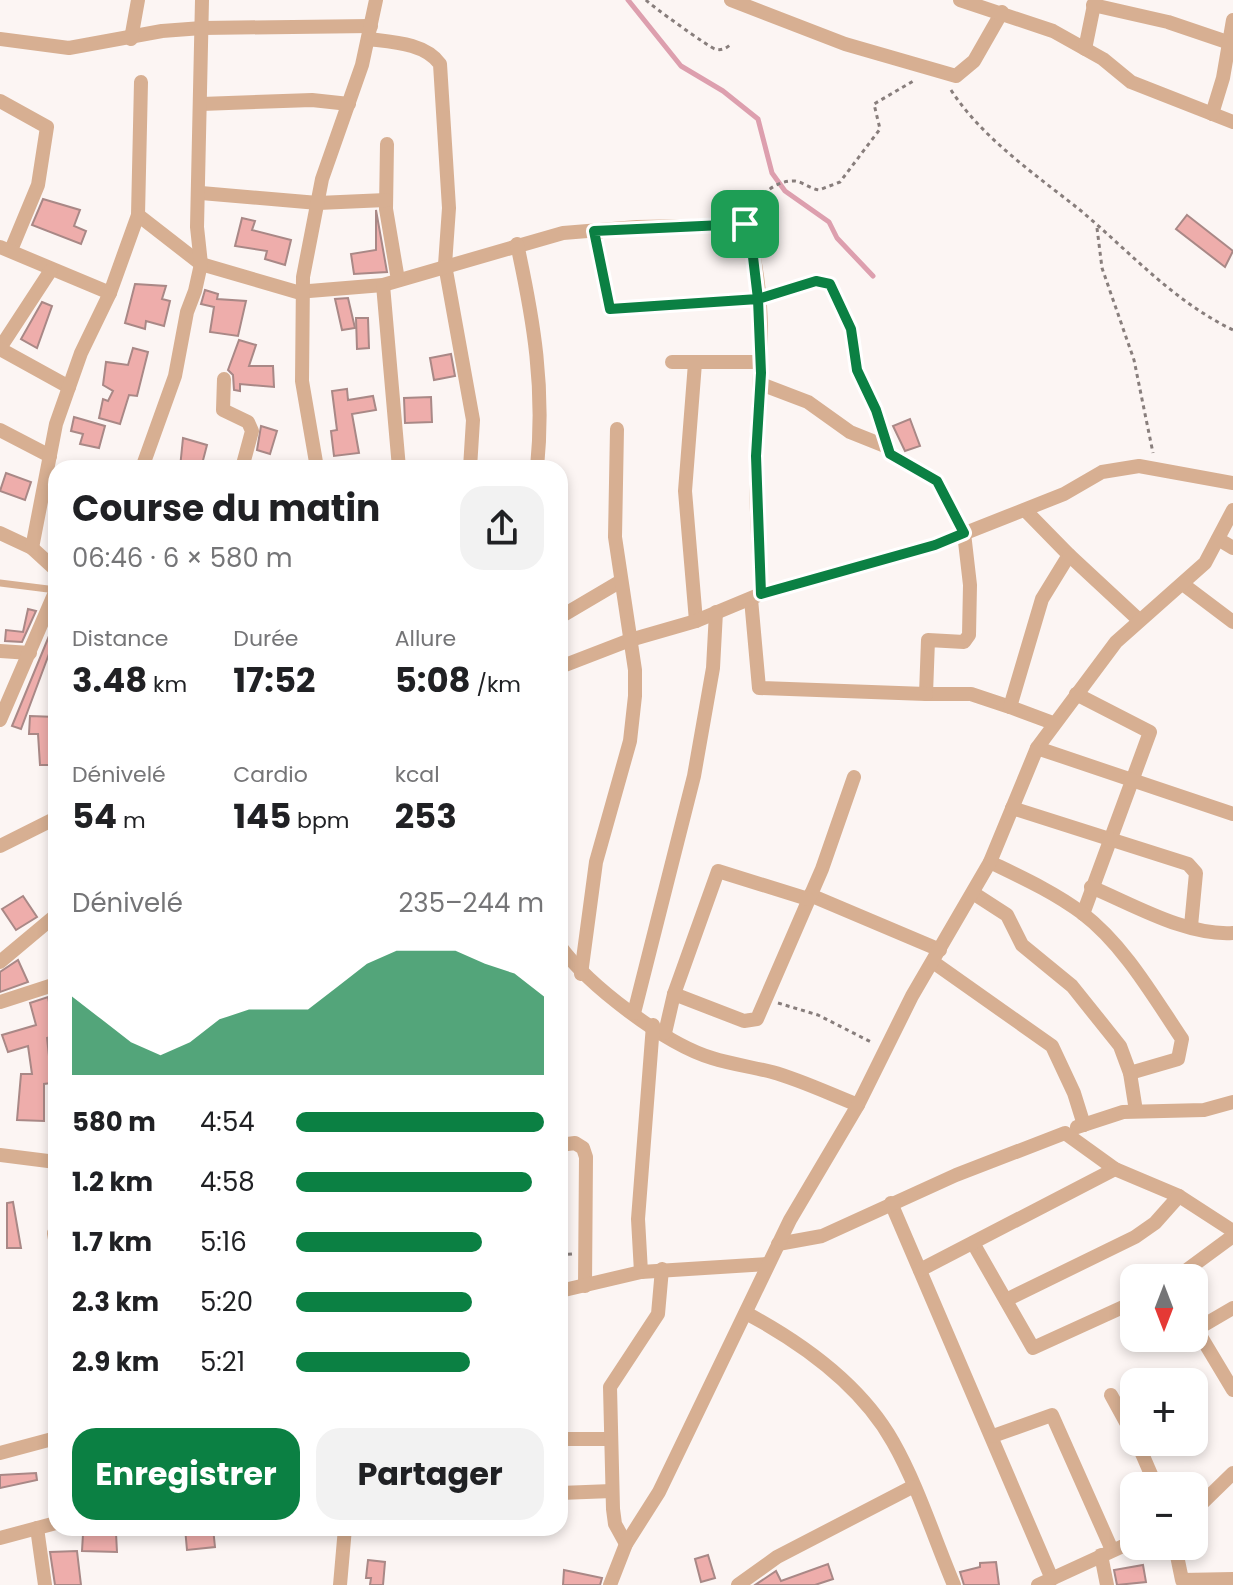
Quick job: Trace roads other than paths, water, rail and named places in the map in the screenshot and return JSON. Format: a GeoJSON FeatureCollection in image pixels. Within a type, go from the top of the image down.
{"type":"FeatureCollection","features":[{"type":"Feature","properties":{"kind":"street"},"geometry":{"type":"LineString","coordinates":[[131,39],[138,0]]}},
{"type":"Feature","properties":{"kind":"street"},"geometry":{"type":"LineString","coordinates":[[145,460],[175,376],[201,264],[197,227],[201,193],[202,0]]}},
{"type":"Feature","properties":{"kind":"street"},"geometry":{"type":"LineString","coordinates":[[316,460],[302,381],[302,285],[334,135],[349,104],[376,0]]}},
{"type":"Feature","properties":{"kind":"street"},"geometry":{"type":"LineString","coordinates":[[731,0],[801,29],[957,76],[969,66],[1002,12]]}},
{"type":"Feature","properties":{"kind":"street"},"geometry":{"type":"LineString","coordinates":[[960,0],[1002,12],[1085,49],[1128,81],[1233,122]]}},
{"type":"Feature","properties":{"kind":"street"},"geometry":{"type":"LineString","coordinates":[[1085,49],[1094,3],[1168,22],[1230,52]]}},
{"type":"Feature","properties":{"kind":"street"},"geometry":{"type":"LineString","coordinates":[[1212,114],[1230,52],[1233,20]]}},
{"type":"Feature","properties":{"kind":"street"},"geometry":{"type":"LineString","coordinates":[[0,39],[69,48],[162,31],[202,28],[369,33],[433,54],[440,64],[449,208],[445,265],[473,420],[470,460]]}},
{"type":"Feature","properties":{"kind":"street"},"geometry":{"type":"LineString","coordinates":[[49,460],[81,353],[110,293],[138,215],[141,82]]}},
{"type":"Feature","properties":{"kind":"street"},"geometry":{"type":"LineString","coordinates":[[201,104],[312,100],[349,104]]}},
{"type":"Feature","properties":{"kind":"street"},"geometry":{"type":"LineString","coordinates":[[0,101],[47,127],[38,185],[6,249],[110,293]]}},
{"type":"Feature","properties":{"kind":"street"},"geometry":{"type":"LineString","coordinates":[[387,144],[386,200],[398,280]]}},
{"type":"Feature","properties":{"kind":"street"},"geometry":{"type":"LineString","coordinates":[[201,193],[318,203],[386,200]]}},
{"type":"Feature","properties":{"kind":"street"},"geometry":{"type":"LineString","coordinates":[[138,215],[201,264],[297,292],[383,285],[517,244],[594,231],[745,224],[758,299],[761,362],[756,456],[759,688],[971,694],[1053,723]]}},
{"type":"Feature","properties":{"kind":"street"},"geometry":{"type":"LineString","coordinates":[[594,231],[610,309],[758,299],[816,281],[830,284],[851,329],[857,370],[876,410],[885,446],[894,458],[937,481],[964,533],[970,585],[969,635],[964,642],[928,640],[926,694]]}},
{"type":"Feature","properties":{"kind":"street"},"geometry":{"type":"LineString","coordinates":[[517,244],[539,359],[542,399],[538,460]]}},
{"type":"Feature","properties":{"kind":"street"},"geometry":{"type":"LineString","coordinates":[[51,270],[0,348],[69,387]]}},
{"type":"Feature","properties":{"kind":"street"},"geometry":{"type":"LineString","coordinates":[[383,285],[398,460]]}},
{"type":"Feature","properties":{"kind":"street"},"geometry":{"type":"LineString","coordinates":[[672,362],[761,362]]}},
{"type":"Feature","properties":{"kind":"street"},"geometry":{"type":"LineString","coordinates":[[695,363],[685,491],[696,621]]}},
{"type":"Feature","properties":{"kind":"street"},"geometry":{"type":"LineString","coordinates":[[224,379],[223,410],[248,422],[252,431],[244,460]]}},
{"type":"Feature","properties":{"kind":"street"},"geometry":{"type":"LineString","coordinates":[[761,384],[808,402],[850,432],[885,446]]}},
{"type":"Feature","properties":{"kind":"street"},"geometry":{"type":"LineString","coordinates":[[581,974],[596,862],[630,741],[635,696],[615,537],[617,429]]}},
{"type":"Feature","properties":{"kind":"street"},"geometry":{"type":"LineString","coordinates":[[0,430],[50,456]]}},
{"type":"Feature","properties":{"kind":"street"},"geometry":{"type":"LineString","coordinates":[[32,548],[48,466]]}},
{"type":"Feature","properties":{"kind":"street"},"geometry":{"type":"LineString","coordinates":[[568,664],[630,640],[696,621],[756,597],[935,545],[1064,494],[1102,472],[1139,466],[1233,483]]}},
{"type":"Feature","properties":{"kind":"street"},"geometry":{"type":"LineString","coordinates":[[1025,510],[1139,620]]}},
{"type":"Feature","properties":{"kind":"street"},"geometry":{"type":"LineString","coordinates":[[610,1585],[626,1544],[659,1492],[778,1244],[821,1163],[888,1051],[936,956],[990,862],[1037,748],[1116,642],[1184,585],[1205,563],[1233,510]]}},
{"type":"Feature","properties":{"kind":"street"},"geometry":{"type":"LineString","coordinates":[[0,533],[32,548],[48,563]]}},
{"type":"Feature","properties":{"kind":"street"},"geometry":{"type":"LineString","coordinates":[[1218,539],[1233,548]]}},
{"type":"Feature","properties":{"kind":"street"},"geometry":{"type":"LineString","coordinates":[[1010,707],[1042,599],[1069,555]]}},
{"type":"Feature","properties":{"kind":"street"},"geometry":{"type":"LineString","coordinates":[[568,612],[621,581]]}},
{"type":"Feature","properties":{"kind":"street"},"geometry":{"type":"LineString","coordinates":[[1184,585],[1233,622]]}},
{"type":"Feature","properties":{"kind":"street"},"geometry":{"type":"LineString","coordinates":[[0,720],[48,609]]}},
{"type":"Feature","properties":{"kind":"street"},"geometry":{"type":"LineString","coordinates":[[634,1013],[694,776],[713,668],[716,612]]}},
{"type":"Feature","properties":{"kind":"street"},"geometry":{"type":"LineString","coordinates":[[0,651],[30,653]]}},
{"type":"Feature","properties":{"kind":"street"},"geometry":{"type":"LineString","coordinates":[[1076,694],[1150,732],[1083,914]]}},
{"type":"Feature","properties":{"kind":"street"},"geometry":{"type":"LineString","coordinates":[[1037,748],[1233,814]]}},
{"type":"Feature","properties":{"kind":"street"},"geometry":{"type":"LineString","coordinates":[[674,994],[752,1022],[757,1019],[838,828],[854,777]]}},
{"type":"Feature","properties":{"kind":"street"},"geometry":{"type":"LineString","coordinates":[[1012,808],[1193,867],[1196,873],[1191,926]]}},
{"type":"Feature","properties":{"kind":"street"},"geometry":{"type":"LineString","coordinates":[[0,846],[48,822]]}},
{"type":"Feature","properties":{"kind":"street"},"geometry":{"type":"LineString","coordinates":[[990,862],[1033,882],[1083,914],[1118,949],[1182,1039],[1178,1059],[1130,1073]]}},
{"type":"Feature","properties":{"kind":"street"},"geometry":{"type":"LineString","coordinates":[[641,1272],[638,1219],[659,1029],[718,871],[809,897],[936,956],[1052,1046],[1074,1093],[1084,1125]]}},
{"type":"Feature","properties":{"kind":"street"},"geometry":{"type":"LineString","coordinates":[[1091,887],[1191,926],[1217,934],[1233,933]]}},
{"type":"Feature","properties":{"kind":"street"},"geometry":{"type":"LineString","coordinates":[[973,893],[1000,909],[1022,945],[1072,986],[1120,1046],[1130,1073],[1136,1111]]}},
{"type":"Feature","properties":{"kind":"street"},"geometry":{"type":"LineString","coordinates":[[0,962],[48,922]]}},
{"type":"Feature","properties":{"kind":"street"},"geometry":{"type":"LineString","coordinates":[[568,957],[581,974],[634,1013],[710,1058],[774,1073],[858,1105]]}},
{"type":"Feature","properties":{"kind":"street"},"geometry":{"type":"LineString","coordinates":[[0,1002],[48,987]]}},
{"type":"Feature","properties":{"kind":"street"},"geometry":{"type":"LineString","coordinates":[[778,1244],[822,1236],[891,1203],[1084,1125],[1136,1111],[1204,1110],[1233,1102]]}},
{"type":"Feature","properties":{"kind":"street"},"geometry":{"type":"LineString","coordinates":[[1065,1133],[1115,1169],[1179,1196],[1233,1233],[1194,1264]]}},
{"type":"Feature","properties":{"kind":"street"},"geometry":{"type":"LineString","coordinates":[[568,1144],[575,1143],[583,1148],[586,1157],[585,1286]]}},
{"type":"Feature","properties":{"kind":"street"},"geometry":{"type":"LineString","coordinates":[[0,1155],[48,1161]]}},
{"type":"Feature","properties":{"kind":"street"},"geometry":{"type":"LineString","coordinates":[[920,1270],[1115,1169]]}},
{"type":"Feature","properties":{"kind":"street"},"geometry":{"type":"LineString","coordinates":[[1006,1300],[1135,1237],[1155,1223],[1179,1196]]}},
{"type":"Feature","properties":{"kind":"street"},"geometry":{"type":"LineString","coordinates":[[891,1203],[993,1436],[1045,1582],[1120,1547]]}},
{"type":"Feature","properties":{"kind":"street"},"geometry":{"type":"LineString","coordinates":[[973,1243],[1029,1345],[1037,1348],[1120,1309]]}},
{"type":"Feature","properties":{"kind":"street"},"geometry":{"type":"LineString","coordinates":[[568,1289],[662,1269],[768,1264]]}},
{"type":"Feature","properties":{"kind":"street"},"geometry":{"type":"LineString","coordinates":[[626,1544],[615,1524],[610,1387],[658,1314],[662,1269]]}},
{"type":"Feature","properties":{"kind":"street"},"geometry":{"type":"LineString","coordinates":[[1208,1320],[1233,1308]]}},
{"type":"Feature","properties":{"kind":"street"},"geometry":{"type":"LineString","coordinates":[[746,1313],[794,1339],[867,1406],[893,1442],[954,1585]]}},
{"type":"Feature","properties":{"kind":"street"},"geometry":{"type":"LineString","coordinates":[[1208,1349],[1233,1390]]}},
{"type":"Feature","properties":{"kind":"street"},"geometry":{"type":"LineString","coordinates":[[1111,1395],[1120,1412]]}},
{"type":"Feature","properties":{"kind":"street"},"geometry":{"type":"LineString","coordinates":[[993,1436],[1052,1415],[1107,1552],[1107,1585]]}},
{"type":"Feature","properties":{"kind":"street"},"geometry":{"type":"LineString","coordinates":[[568,1439],[610,1439]]}},
{"type":"Feature","properties":{"kind":"street"},"geometry":{"type":"LineString","coordinates":[[0,1453],[48,1440]]}},
{"type":"Feature","properties":{"kind":"street"},"geometry":{"type":"LineString","coordinates":[[1208,1497],[1233,1473]]}},
{"type":"Feature","properties":{"kind":"street"},"geometry":{"type":"LineString","coordinates":[[738,1585],[777,1557],[912,1487]]}},
{"type":"Feature","properties":{"kind":"street"},"geometry":{"type":"LineString","coordinates":[[568,1493],[612,1491]]}},
{"type":"Feature","properties":{"kind":"street"},"geometry":{"type":"LineString","coordinates":[[0,1538],[48,1525]]}},
{"type":"Feature","properties":{"kind":"street"},"geometry":{"type":"LineString","coordinates":[[37,1528],[45,1585]]}},
{"type":"Feature","properties":{"kind":"street"},"geometry":{"type":"LineString","coordinates":[[340,1585],[344,1536]]}},
{"type":"Feature","properties":{"kind":"street"},"geometry":{"type":"LineString","coordinates":[[1178,1560],[1182,1583],[1233,1579]]}},
{"type":"Feature","properties":{"kind":"lane"},"geometry":{"type":"LineString","coordinates":[[0,583],[48,589]]}},
{"type":"Feature","properties":{"kind":"waterway"},"geometry":{"type":"LineString","coordinates":[[628,0],[681,66],[723,91],[758,119],[772,173],[785,191],[829,222],[837,238],[873,276]]}}]}
